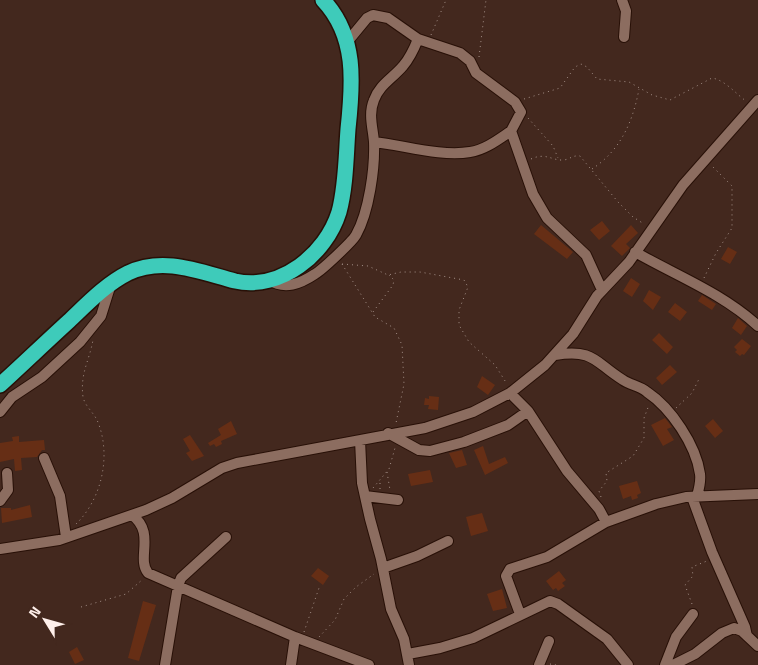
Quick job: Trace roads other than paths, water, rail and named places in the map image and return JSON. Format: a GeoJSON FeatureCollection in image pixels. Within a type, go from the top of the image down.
{"type":"FeatureCollection","features":[{"type":"Feature","properties":{"kind":"highway"},"geometry":{"type":"LineString","coordinates":[[0,386],[111,284],[127,274],[145,268],[181,267],[236,281],[254,283],[269,280],[295,270],[326,240],[339,211],[351,103],[351,68],[348,41],[339,23],[323,0]]}},
{"type":"Feature","properties":{"kind":"street"},"geometry":{"type":"LineString","coordinates":[[622,0],[626,10],[624,37]]}},
{"type":"Feature","properties":{"kind":"street"},"geometry":{"type":"LineString","coordinates":[[348,41],[357,28],[373,15],[388,18],[423,41],[460,53],[470,61],[476,73],[513,100],[521,114],[511,131],[492,144],[471,152],[448,152],[374,142]]}},
{"type":"Feature","properties":{"kind":"street"},"geometry":{"type":"LineString","coordinates":[[269,280],[278,286],[296,284],[318,272],[353,240],[358,233],[370,189],[374,142],[371,126],[373,102],[378,91],[423,41]]}},
{"type":"Feature","properties":{"kind":"street"},"geometry":{"type":"LineString","coordinates":[[0,549],[66,535],[132,515],[172,498],[222,468],[236,463],[426,428],[474,412],[511,392],[555,355],[573,334],[602,290],[635,252],[704,159],[755,102]]}},
{"type":"Feature","properties":{"kind":"street"},"geometry":{"type":"LineString","coordinates":[[511,131],[521,164],[542,212],[586,254],[602,290]]}},
{"type":"Feature","properties":{"kind":"street"},"geometry":{"type":"LineString","coordinates":[[635,252],[737,308],[758,326]]}},
{"type":"Feature","properties":{"kind":"street"},"geometry":{"type":"LineString","coordinates":[[0,412],[12,396],[42,376],[80,342],[101,316],[111,284]]}},
{"type":"Feature","properties":{"kind":"street"},"geometry":{"type":"LineString","coordinates":[[555,355],[577,352],[600,361],[624,381],[652,396],[668,411],[683,432],[698,467],[700,479],[695,497],[714,556],[745,627],[754,640]]}},
{"type":"Feature","properties":{"kind":"street"},"geometry":{"type":"LineString","coordinates":[[511,392],[528,411],[567,471],[605,518]]}},
{"type":"Feature","properties":{"kind":"street"},"geometry":{"type":"LineString","coordinates":[[393,434],[419,450],[436,450],[464,442],[508,425],[528,411]]}},
{"type":"Feature","properties":{"kind":"street"},"geometry":{"type":"LineString","coordinates":[[360,440],[366,496],[391,609],[407,662],[440,648],[473,638],[550,601],[558,604],[586,626],[607,639],[628,665]]}},
{"type":"Feature","properties":{"kind":"street"},"geometry":{"type":"LineString","coordinates":[[44,458],[60,496],[66,535]]}},
{"type":"Feature","properties":{"kind":"street"},"geometry":{"type":"LineString","coordinates":[[0,501],[8,490],[7,473]]}},
{"type":"Feature","properties":{"kind":"street"},"geometry":{"type":"LineString","coordinates":[[520,614],[506,572],[547,557],[605,518],[656,504],[695,497],[758,494]]}},
{"type":"Feature","properties":{"kind":"street"},"geometry":{"type":"LineString","coordinates":[[366,496],[389,499]]}},
{"type":"Feature","properties":{"kind":"street"},"geometry":{"type":"LineString","coordinates":[[132,515],[143,527],[146,570],[148,573],[298,638],[369,665]]}},
{"type":"Feature","properties":{"kind":"street"},"geometry":{"type":"LineString","coordinates":[[165,665],[178,586],[185,574],[226,537]]}},
{"type":"Feature","properties":{"kind":"street"},"geometry":{"type":"LineString","coordinates":[[383,568],[411,558],[448,541]]}},
{"type":"Feature","properties":{"kind":"street"},"geometry":{"type":"LineString","coordinates":[[665,665],[676,637],[693,614]]}},
{"type":"Feature","properties":{"kind":"street"},"geometry":{"type":"LineString","coordinates":[[674,665],[695,654],[729,630],[738,629],[754,640]]}},
{"type":"Feature","properties":{"kind":"street"},"geometry":{"type":"LineString","coordinates":[[291,665],[298,638]]}},
{"type":"Feature","properties":{"kind":"street"},"geometry":{"type":"LineString","coordinates":[[539,665],[549,641]]}}]}
